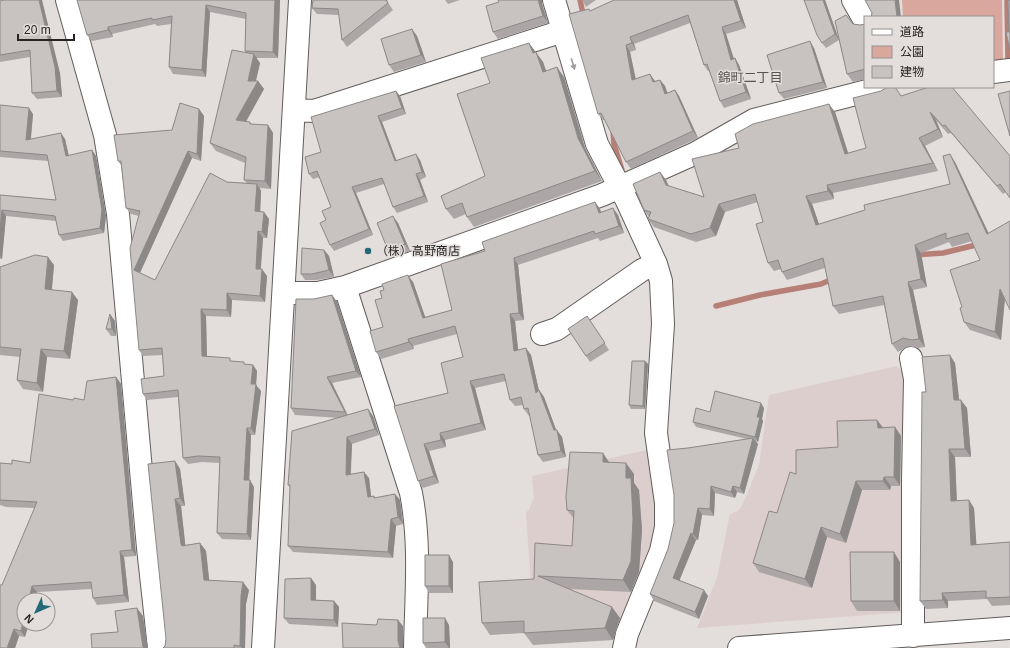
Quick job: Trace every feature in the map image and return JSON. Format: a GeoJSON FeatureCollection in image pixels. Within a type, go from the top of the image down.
{"type":"FeatureCollection","features":[{"type":"Feature","properties":{"kind":"street"},"geometry":{"type":"LineString","coordinates":[[67,0],[78,45],[94,92],[105,135],[115,190],[121,237],[148,548],[159,648]]}},
{"type":"Feature","properties":{"kind":"street"},"geometry":{"type":"LineString","coordinates":[[264,648],[300,0]]}},
{"type":"Feature","properties":{"kind":"street"},"geometry":{"type":"LineString","coordinates":[[554,0],[597,144],[620,187],[656,264],[661,281],[664,324],[656,433],[666,503],[666,527],[661,550],[627,634],[624,648]]}},
{"type":"Feature","properties":{"kind":"street"},"geometry":{"type":"LineString","coordinates":[[853,0],[864,19]]}},
{"type":"Feature","properties":{"kind":"street"},"geometry":{"type":"LineString","coordinates":[[294,110],[314,111],[564,32]]}},
{"type":"Feature","properties":{"kind":"street"},"geometry":{"type":"LineString","coordinates":[[994,72],[1010,70]]}},
{"type":"Feature","properties":{"kind":"street"},"geometry":{"type":"LineString","coordinates":[[284,293],[318,293],[345,287],[620,187],[696,153],[754,120],[878,88]]}},
{"type":"Feature","properties":{"kind":"street"},"geometry":{"type":"LineString","coordinates":[[542,334],[557,329],[642,270],[656,264]]}},
{"type":"Feature","properties":{"kind":"street"},"geometry":{"type":"LineString","coordinates":[[345,287],[410,493],[414,510],[417,530],[415,648]]}},
{"type":"Feature","properties":{"kind":"street"},"geometry":{"type":"LineString","coordinates":[[911,358],[915,379],[913,481],[913,636]]}},
{"type":"Feature","properties":{"kind":"street"},"geometry":{"type":"LineString","coordinates":[[739,648],[1010,628]]}},
{"type":"Feature","properties":{"kind":"shaded area"},"geometry":{"type":"Polygon","coordinates":[[[897,366],[910,379],[907,612],[697,628],[717,578],[730,514],[738,511],[742,506],[759,465],[769,395],[897,366]]]}},
{"type":"Feature","properties":{"kind":"shaded area"},"geometry":{"type":"Polygon","coordinates":[[[647,450],[653,454],[661,519],[623,620],[531,587],[526,512],[529,510],[534,498],[532,476],[647,450]]]}},
{"type":"Feature","properties":{"kind":"green space"},"geometry":{"type":"Polygon","coordinates":[[[902,0],[1002,0],[1003,62],[994,63],[994,16],[903,16],[902,0]]]}},
{"type":"Feature","properties":{"kind":"building"},"geometry":{"type":"Polygon","coordinates":[[[39,0],[55,67],[57,91],[32,93],[30,50],[0,55],[0,1],[39,0]]]}},
{"type":"Feature","properties":{"kind":"building"},"geometry":{"type":"Polygon","coordinates":[[[77,0],[275,0],[273,52],[245,51],[246,13],[206,5],[202,70],[169,67],[172,16],[152,20],[152,18],[108,27],[108,30],[87,35],[77,0]]]}},
{"type":"Feature","properties":{"kind":"building"},"geometry":{"type":"Polygon","coordinates":[[[313,0],[386,0],[388,3],[342,40],[338,9],[312,8],[313,0]]]}},
{"type":"Feature","properties":{"kind":"building"},"geometry":{"type":"Polygon","coordinates":[[[498,0],[538,0],[543,16],[493,32],[486,6],[499,2],[498,0]]]}},
{"type":"Feature","properties":{"kind":"building"},"geometry":{"type":"Polygon","coordinates":[[[614,0],[734,0],[741,21],[722,27],[731,60],[735,58],[746,92],[720,101],[707,64],[704,65],[688,15],[630,37],[632,43],[626,45],[632,80],[650,74],[653,82],[660,80],[665,94],[675,90],[693,131],[626,162],[601,113],[598,114],[569,14],[589,9],[590,11],[614,0]]]}},
{"type":"Feature","properties":{"kind":"building"},"geometry":{"type":"Polygon","coordinates":[[[804,0],[823,0],[835,34],[822,43],[817,35],[804,0]]]}},
{"type":"Feature","properties":{"kind":"building"},"geometry":{"type":"Polygon","coordinates":[[[865,0],[895,0],[897,16],[871,16],[872,13],[865,0]]]}},
{"type":"Feature","properties":{"kind":"building"},"geometry":{"type":"Polygon","coordinates":[[[1008,0],[1010,0],[1010,51],[1006,32],[1009,32],[1008,0]]]}},
{"type":"Feature","properties":{"kind":"building"},"geometry":{"type":"Polygon","coordinates":[[[846,15],[853,24],[864,24],[864,69],[847,74],[835,21],[846,15]]]}},
{"type":"Feature","properties":{"kind":"building"},"geometry":{"type":"Polygon","coordinates":[[[412,29],[421,55],[389,65],[381,39],[412,29]]]}},
{"type":"Feature","properties":{"kind":"building"},"geometry":{"type":"Polygon","coordinates":[[[810,41],[823,82],[779,93],[767,55],[810,41]]]}},
{"type":"Feature","properties":{"kind":"building"},"geometry":{"type":"Polygon","coordinates":[[[529,43],[533,53],[536,52],[543,72],[557,67],[578,138],[595,171],[467,217],[462,203],[446,209],[441,196],[485,176],[457,94],[490,83],[481,58],[529,43]]]}},
{"type":"Feature","properties":{"kind":"building"},"geometry":{"type":"Polygon","coordinates":[[[232,50],[254,54],[248,81],[258,81],[236,120],[250,122],[250,124],[268,125],[265,181],[244,180],[246,157],[210,143],[232,50]]]}},
{"type":"Feature","properties":{"kind":"building"},"geometry":{"type":"Polygon","coordinates":[[[886,88],[896,88],[901,96],[926,88],[953,88],[1010,156],[1010,198],[1000,184],[997,186],[945,125],[943,126],[930,112],[938,129],[919,138],[933,163],[827,185],[828,191],[806,196],[816,225],[865,210],[864,205],[950,184],[943,156],[950,154],[987,234],[1010,221],[1010,310],[1000,289],[995,332],[964,322],[960,308],[962,307],[950,270],[980,260],[968,233],[946,239],[946,233],[915,245],[921,279],[908,282],[919,339],[912,340],[903,338],[892,344],[883,296],[833,306],[823,258],[782,272],[778,260],[768,263],[756,224],[763,222],[755,194],[719,204],[710,228],[691,234],[648,219],[651,212],[644,210],[633,184],[660,172],[666,185],[704,197],[692,159],[739,148],[735,134],[753,124],[829,104],[845,154],[866,148],[853,98],[881,91],[886,88]]]}},
{"type":"Feature","properties":{"kind":"building"},"geometry":{"type":"Polygon","coordinates":[[[396,91],[402,108],[378,116],[395,161],[416,154],[422,172],[416,174],[424,196],[393,207],[382,178],[352,187],[369,229],[330,245],[320,223],[326,220],[322,211],[331,207],[317,171],[309,174],[305,157],[321,152],[311,117],[396,91]]]}},
{"type":"Feature","properties":{"kind":"building"},"geometry":{"type":"Polygon","coordinates":[[[1010,91],[1010,136],[998,94],[1010,91]]]}},
{"type":"Feature","properties":{"kind":"building"},"geometry":{"type":"Polygon","coordinates":[[[180,103],[199,109],[197,154],[188,151],[134,270],[155,280],[210,173],[227,182],[257,184],[255,211],[264,212],[262,232],[258,231],[256,269],[262,269],[260,296],[227,293],[227,310],[201,309],[202,356],[230,358],[230,361],[244,362],[244,364],[253,365],[251,384],[256,384],[251,428],[247,428],[244,480],[250,480],[247,534],[217,533],[220,457],[198,456],[183,458],[178,390],[143,394],[141,379],[164,376],[162,348],[139,350],[130,248],[140,211],[126,208],[121,161],[118,161],[114,135],[172,130],[180,103]]]}},
{"type":"Feature","properties":{"kind":"building"},"geometry":{"type":"Polygon","coordinates":[[[0,105],[29,108],[26,140],[61,133],[66,156],[92,150],[102,210],[100,228],[59,235],[55,216],[2,210],[0,229],[0,195],[56,200],[47,155],[0,151],[0,105]]]}},
{"type":"Feature","properties":{"kind":"building"},"geometry":{"type":"Polygon","coordinates":[[[595,202],[599,213],[613,208],[619,226],[595,234],[594,231],[514,258],[519,313],[510,314],[514,351],[526,348],[536,393],[539,390],[554,430],[557,430],[561,451],[538,455],[528,408],[524,409],[521,397],[510,400],[504,374],[470,381],[481,423],[440,433],[441,440],[424,444],[434,476],[418,481],[394,406],[448,393],[441,363],[463,357],[455,326],[408,339],[409,342],[376,352],[370,331],[383,327],[375,300],[382,298],[380,291],[384,290],[382,284],[408,275],[423,318],[452,310],[441,264],[485,251],[482,242],[595,202]]]}},
{"type":"Feature","properties":{"kind":"building"},"geometry":{"type":"Polygon","coordinates":[[[393,216],[405,244],[388,250],[377,223],[393,216]]]}},
{"type":"Feature","properties":{"kind":"building"},"geometry":{"type":"Polygon","coordinates":[[[302,248],[324,250],[329,270],[312,274],[301,274],[302,248]]]}},
{"type":"Feature","properties":{"kind":"building"},"geometry":{"type":"Polygon","coordinates":[[[35,255],[48,257],[45,289],[72,292],[64,351],[41,349],[37,383],[17,380],[21,349],[0,347],[0,267],[35,255]]]}},
{"type":"Feature","properties":{"kind":"building"},"geometry":{"type":"Polygon","coordinates":[[[332,295],[356,371],[327,377],[345,412],[291,408],[296,299],[314,299],[332,295]]]}},
{"type":"Feature","properties":{"kind":"building"},"geometry":{"type":"Polygon","coordinates":[[[110,314],[112,329],[106,329],[110,314]]]}},
{"type":"Feature","properties":{"kind":"building"},"geometry":{"type":"Polygon","coordinates":[[[587,316],[605,343],[586,356],[568,329],[587,316]]]}},
{"type":"Feature","properties":{"kind":"building"},"geometry":{"type":"Polygon","coordinates":[[[950,355],[954,400],[961,400],[965,449],[949,449],[951,501],[969,500],[971,545],[1010,542],[1010,597],[986,598],[986,591],[942,593],[943,600],[920,601],[922,392],[926,392],[922,357],[950,355]]]}},
{"type":"Feature","properties":{"kind":"building"},"geometry":{"type":"Polygon","coordinates":[[[632,361],[645,361],[643,406],[629,405],[632,361]]]}},
{"type":"Feature","properties":{"kind":"building"},"geometry":{"type":"Polygon","coordinates":[[[116,377],[132,550],[120,551],[124,595],[93,598],[91,582],[32,586],[31,592],[16,592],[16,630],[14,629],[7,648],[0,648],[0,585],[2,585],[37,502],[0,500],[0,463],[12,464],[12,460],[30,463],[39,394],[73,400],[74,398],[84,400],[87,381],[116,377]]]}},
{"type":"Feature","properties":{"kind":"building"},"geometry":{"type":"Polygon","coordinates":[[[715,391],[761,403],[757,417],[760,417],[755,437],[693,422],[696,408],[710,412],[715,391]]]}},
{"type":"Feature","properties":{"kind":"building"},"geometry":{"type":"Polygon","coordinates":[[[368,409],[375,429],[347,437],[346,475],[364,472],[368,497],[374,496],[374,498],[395,494],[398,517],[391,519],[388,552],[288,546],[290,485],[288,485],[292,431],[368,409]]]}},
{"type":"Feature","properties":{"kind":"building"},"geometry":{"type":"Polygon","coordinates":[[[877,420],[878,428],[895,427],[894,477],[884,477],[883,481],[856,481],[840,534],[821,527],[805,579],[753,563],[769,511],[777,513],[790,472],[796,474],[796,450],[838,447],[837,421],[877,420]]]}},
{"type":"Feature","properties":{"kind":"building"},"geometry":{"type":"Polygon","coordinates":[[[753,438],[740,488],[733,486],[731,492],[711,486],[710,509],[698,508],[693,534],[691,533],[673,578],[704,590],[695,612],[650,594],[668,549],[674,523],[674,495],[667,450],[753,438]]]}},
{"type":"Feature","properties":{"kind":"building"},"geometry":{"type":"Polygon","coordinates":[[[570,452],[603,453],[603,462],[626,463],[626,478],[631,478],[633,519],[631,561],[623,580],[538,576],[612,607],[605,628],[524,633],[524,621],[482,623],[479,582],[534,579],[535,543],[572,546],[574,511],[567,510],[566,497],[570,452]]]}},
{"type":"Feature","properties":{"kind":"building"},"geometry":{"type":"Polygon","coordinates":[[[175,461],[180,498],[175,499],[182,546],[200,543],[204,580],[243,582],[241,596],[240,646],[234,645],[234,648],[163,648],[165,646],[166,639],[148,464],[175,461]]]}},
{"type":"Feature","properties":{"kind":"building"},"geometry":{"type":"Polygon","coordinates":[[[850,552],[894,552],[894,601],[851,601],[850,552]]]}},
{"type":"Feature","properties":{"kind":"building"},"geometry":{"type":"Polygon","coordinates":[[[425,555],[449,555],[449,586],[425,586],[425,555]]]}},
{"type":"Feature","properties":{"kind":"building"},"geometry":{"type":"Polygon","coordinates":[[[311,578],[311,600],[334,601],[334,620],[284,618],[285,579],[311,578]]]}},
{"type":"Feature","properties":{"kind":"building"},"geometry":{"type":"Polygon","coordinates":[[[137,608],[144,648],[92,648],[91,634],[118,632],[115,611],[137,608]]]}},
{"type":"Feature","properties":{"kind":"building"},"geometry":{"type":"Polygon","coordinates":[[[423,618],[445,618],[445,642],[423,643],[423,618]]]}},
{"type":"Feature","properties":{"kind":"building"},"geometry":{"type":"Polygon","coordinates":[[[378,619],[398,620],[398,641],[400,648],[343,648],[342,623],[376,625],[378,619]]]}},
{"type":"Feature","properties":{"kind":"waterway"},"geometry":{"type":"LineString","coordinates":[[580,0],[584,18]]}},
{"type":"Feature","properties":{"kind":"waterway"},"geometry":{"type":"LineString","coordinates":[[1007,0],[1008,59]]}},
{"type":"Feature","properties":{"kind":"waterway"},"geometry":{"type":"LineString","coordinates":[[613,130],[614,144],[622,170]]}},
{"type":"Feature","properties":{"kind":"waterway"},"geometry":{"type":"LineString","coordinates":[[914,255],[943,253],[980,244]]}},
{"type":"Feature","properties":{"kind":"waterway"},"geometry":{"type":"LineString","coordinates":[[716,306],[760,295],[821,284],[835,278]]}},
{"type":"Feature","properties":{"kind":"place","name":"（株）高野商店"},"geometry":{"type":"Point","coordinates":[368,251]}},
{"type":"Feature","properties":{"kind":"district","name":"錦町二丁目"},"geometry":{"type":"Point","coordinates":[750,77]}}]}
